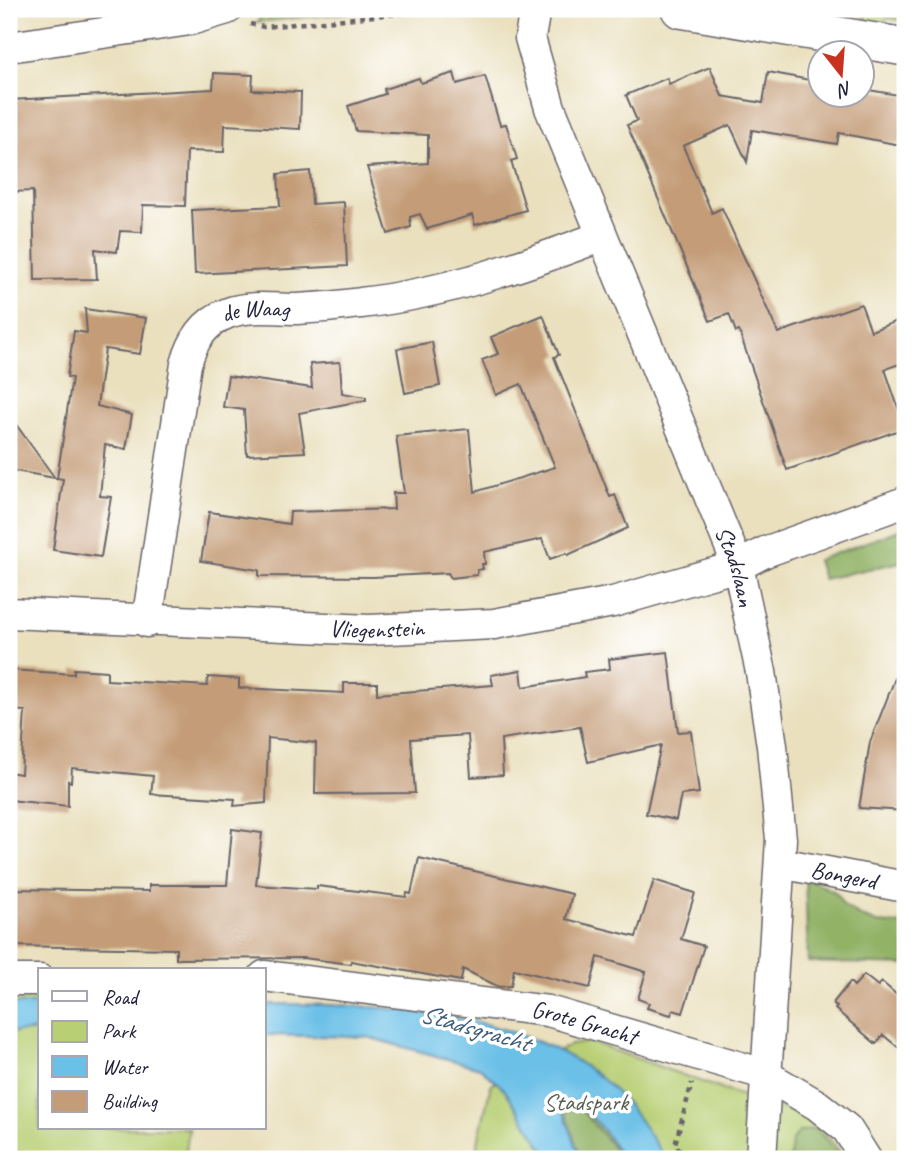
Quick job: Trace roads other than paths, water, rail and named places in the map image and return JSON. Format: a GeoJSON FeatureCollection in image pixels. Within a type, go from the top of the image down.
{"type":"FeatureCollection","features":[{"type":"Feature","properties":{"kind":"street","name":"Stadslaan"},"geometry":{"type":"LineString","coordinates":[[534,9],[530,38],[550,108],[738,566],[767,709],[780,816],[780,863],[764,1074],[762,1147]]}},
{"type":"Feature","properties":{"kind":"street"},"geometry":{"type":"LineString","coordinates":[[680,9],[905,47]]}},
{"type":"Feature","properties":{"kind":"street"},"geometry":{"type":"LineString","coordinates":[[9,47],[222,12]]}},
{"type":"Feature","properties":{"kind":"street","name":"de Waag"},"geometry":{"type":"LineString","coordinates":[[147,622],[186,364],[193,344],[204,328],[222,316],[242,309],[360,303],[447,288],[501,274],[602,236]]}},
{"type":"Feature","properties":{"kind":"street","name":"Vliegenstein"},"geometry":{"type":"LineString","coordinates":[[9,614],[369,630],[494,624],[613,603],[738,566],[765,552],[905,502]]}},
{"type":"Feature","properties":{"kind":"street","name":"Bongerd"},"geometry":{"type":"LineString","coordinates":[[780,863],[905,887]]}},
{"type":"Feature","properties":{"kind":"street","name":"Grote Gracht"},"geometry":{"type":"LineString","coordinates":[[266,976],[548,1011],[764,1074],[817,1105],[847,1129],[866,1159]]}},
{"type":"Feature","properties":{"kind":"street"},"geometry":{"type":"LineString","coordinates":[[9,980],[38,980]]}},
{"type":"Feature","properties":{"kind":"water"},"geometry":{"type":"Polygon","coordinates":[[[9,1004],[38,1004],[38,1030],[9,1033],[9,1004]]]}},
{"type":"Feature","properties":{"kind":"water","name":"Stadsgracht"},"geometry":{"type":"Polygon","coordinates":[[[266,1004],[400,1009],[493,1026],[537,1041],[576,1061],[611,1087],[634,1112],[666,1159],[623,1159],[593,1118],[570,1101],[565,1104],[563,1110],[581,1159],[550,1159],[504,1089],[480,1068],[367,1037],[266,1035],[266,1004]]]}},
{"type":"Feature","properties":{"kind":"park label","name":"Stadspark"},"geometry":{"type":"Point","coordinates":[586,1102]}}]}
